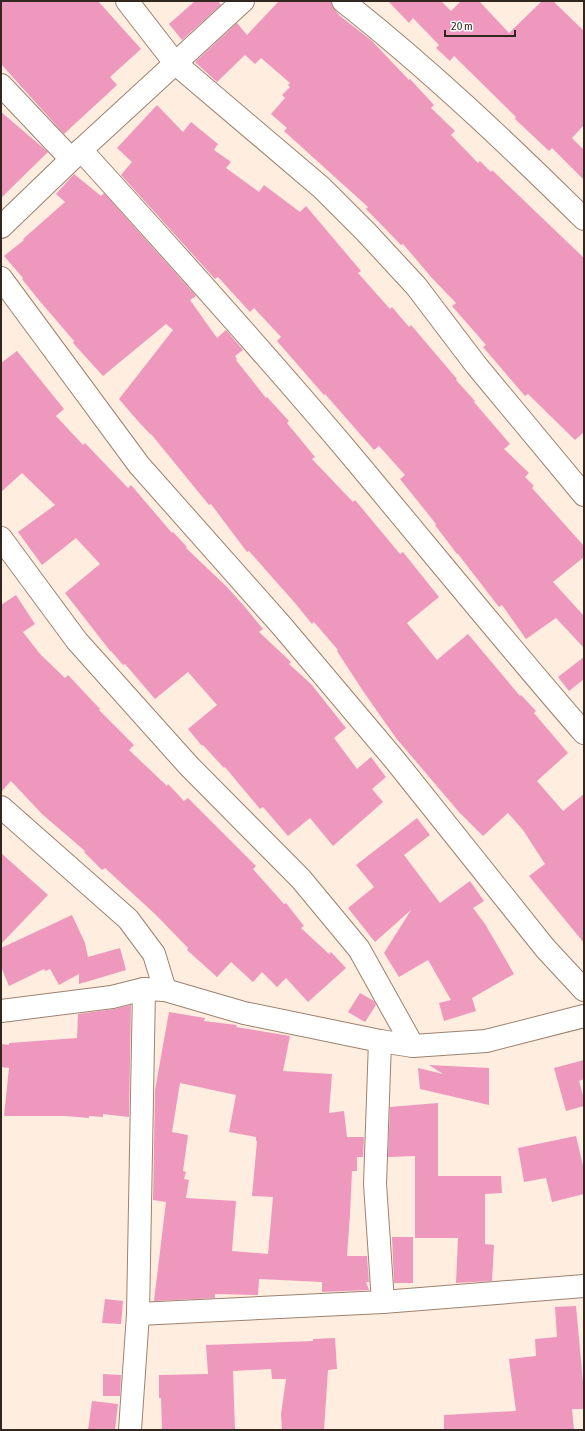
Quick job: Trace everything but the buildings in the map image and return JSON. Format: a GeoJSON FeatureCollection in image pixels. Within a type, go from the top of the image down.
{"type":"FeatureCollection","features":[{"type":"Feature","properties":{"kind":"street"},"geometry":{"type":"LineString","coordinates":[[127,1],[175,63],[322,188],[366,232],[416,286],[476,365],[584,495]]}},
{"type":"Feature","properties":{"kind":"street"},"geometry":{"type":"LineString","coordinates":[[1,227],[76,154],[243,1]]}},
{"type":"Feature","properties":{"kind":"street"},"geometry":{"type":"LineString","coordinates":[[343,1],[376,27],[456,97],[584,219]]}},
{"type":"Feature","properties":{"kind":"street"},"geometry":{"type":"LineString","coordinates":[[1,85],[76,154],[171,249],[350,453],[514,652],[584,732]]}},
{"type":"Feature","properties":{"kind":"street"},"geometry":{"type":"LineString","coordinates":[[1,278],[139,464],[281,625],[394,759],[544,948],[584,990]]}},
{"type":"Feature","properties":{"kind":"street"},"geometry":{"type":"LineString","coordinates":[[1,538],[77,641],[189,766],[301,879],[359,949],[413,1046]]}},
{"type":"Feature","properties":{"kind":"street"},"geometry":{"type":"LineString","coordinates":[[1,807],[128,919],[154,954],[165,990]]}},
{"type":"Feature","properties":{"kind":"street"},"geometry":{"type":"LineString","coordinates":[[1,1011],[112,997],[144,989],[165,990],[244,1013],[380,1041],[413,1046],[486,1041],[584,1016]]}},
{"type":"Feature","properties":{"kind":"street"},"geometry":{"type":"LineString","coordinates":[[130,1430],[138,1314],[144,989]]}},
{"type":"Feature","properties":{"kind":"street"},"geometry":{"type":"LineString","coordinates":[[380,1041],[375,1184],[383,1302]]}},
{"type":"Feature","properties":{"kind":"street"},"geometry":{"type":"LineString","coordinates":[[138,1314],[383,1302],[584,1286]]}}]}
